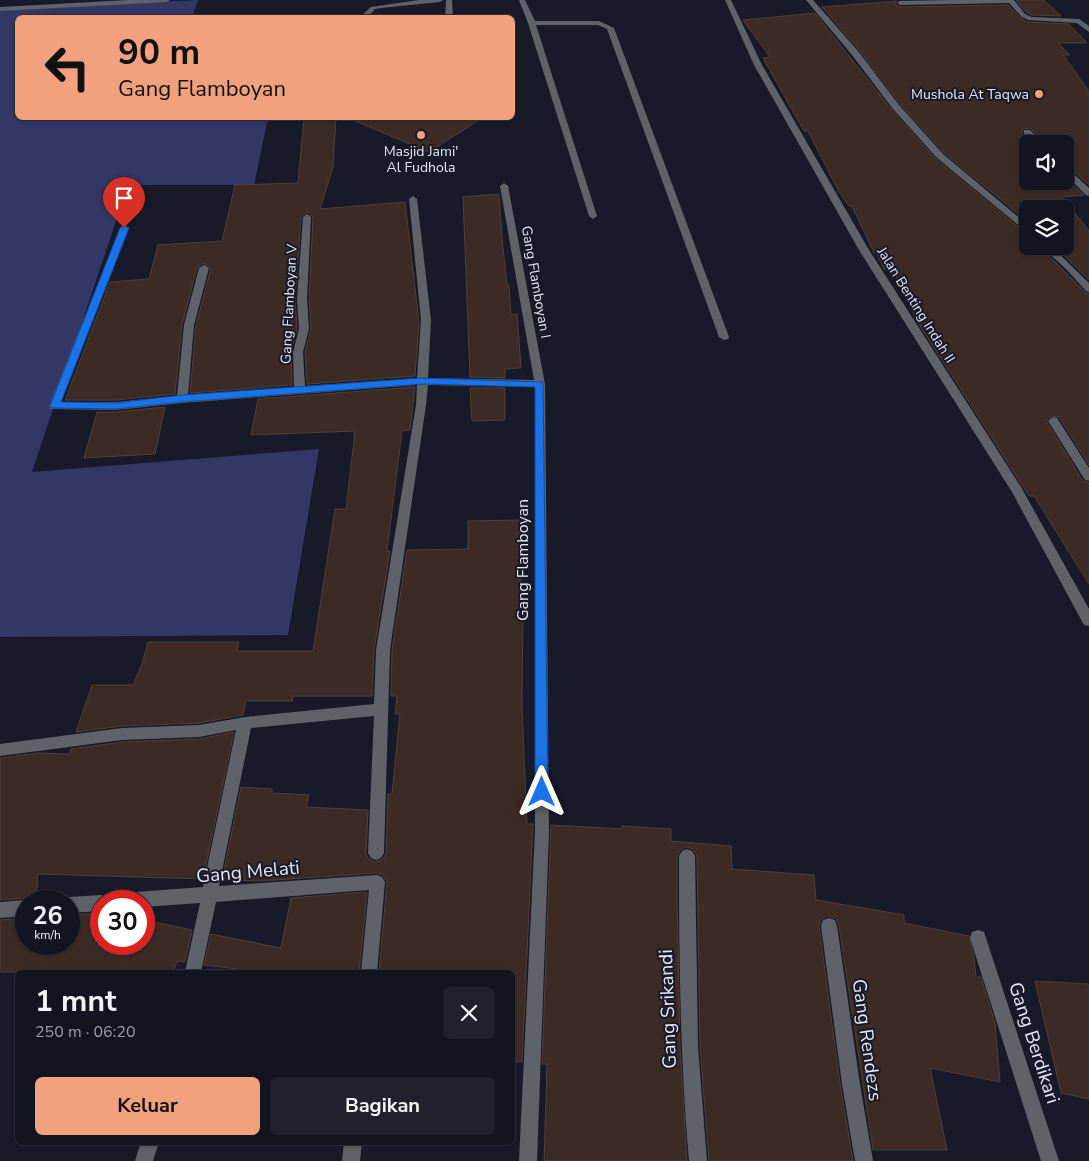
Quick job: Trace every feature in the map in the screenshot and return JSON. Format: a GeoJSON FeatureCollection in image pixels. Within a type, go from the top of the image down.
{"type":"FeatureCollection","features":[{"type":"Feature","properties":{"kind":"street"},"geometry":{"type":"LineString","coordinates":[[0,9],[167,0]]}},
{"type":"Feature","properties":{"kind":"street"},"geometry":{"type":"LineString","coordinates":[[366,15],[373,8],[387,5],[440,0]]}},
{"type":"Feature","properties":{"kind":"street"},"geometry":{"type":"LineString","coordinates":[[448,0],[448,15]]}},
{"type":"Feature","properties":{"kind":"street"},"geometry":{"type":"LineString","coordinates":[[522,0],[532,23],[593,216]]}},
{"type":"Feature","properties":{"kind":"street","name":"Jalan Benting Indah II"},"geometry":{"type":"LineString","coordinates":[[728,0],[758,65],[864,250],[1017,490],[1089,621]]}},
{"type":"Feature","properties":{"kind":"street"},"geometry":{"type":"LineString","coordinates":[[809,0],[856,53],[896,107],[940,156],[1019,222]]}},
{"type":"Feature","properties":{"kind":"street"},"geometry":{"type":"LineString","coordinates":[[900,3],[1011,1],[1023,15],[1030,19],[1080,22],[1089,30]]}},
{"type":"Feature","properties":{"kind":"street"},"geometry":{"type":"LineString","coordinates":[[532,23],[599,23],[610,28],[724,337]]}},
{"type":"Feature","properties":{"kind":"street"},"geometry":{"type":"LineString","coordinates":[[1027,132],[1030,135]]}},
{"type":"Feature","properties":{"kind":"street"},"geometry":{"type":"LineString","coordinates":[[1074,178],[1089,193]]}},
{"type":"Feature","properties":{"kind":"street","name":"Gang Flamboyan I"},"geometry":{"type":"LineString","coordinates":[[504,186],[540,384]]}},
{"type":"Feature","properties":{"kind":"street"},"geometry":{"type":"LineString","coordinates":[[376,853],[382,650],[421,405],[426,320],[413,199]]}},
{"type":"Feature","properties":{"kind":"street","name":"Gang Flamboyan V"},"geometry":{"type":"LineString","coordinates":[[300,391],[298,352],[304,329],[302,299],[307,217]]}},
{"type":"Feature","properties":{"kind":"street"},"geometry":{"type":"LineString","coordinates":[[124,228],[54,406],[116,406],[182,398],[422,381],[540,384]]}},
{"type":"Feature","properties":{"kind":"street"},"geometry":{"type":"LineString","coordinates":[[1055,255],[1089,289]]}},
{"type":"Feature","properties":{"kind":"street"},"geometry":{"type":"LineString","coordinates":[[182,398],[189,325],[204,268]]}},
{"type":"Feature","properties":{"kind":"street","name":"Gang Flamboyan"},"geometry":{"type":"LineString","coordinates":[[528,1161],[542,831],[540,384]]}},
{"type":"Feature","properties":{"kind":"street"},"geometry":{"type":"LineString","coordinates":[[1053,421],[1089,476]]}},
{"type":"Feature","properties":{"kind":"street"},"geometry":{"type":"LineString","coordinates":[[0,750],[122,734],[199,731],[245,723],[381,709]]}},
{"type":"Feature","properties":{"kind":"street"},"geometry":{"type":"LineString","coordinates":[[193,970],[211,895],[245,723]]}},
{"type":"Feature","properties":{"kind":"street","name":"Gang Srikandi"},"geometry":{"type":"LineString","coordinates":[[687,856],[687,994],[693,1116],[698,1161]]}},
{"type":"Feature","properties":{"kind":"street","name":"Gang Melati"},"geometry":{"type":"LineString","coordinates":[[155,899],[377,882],[369,970]]}},
{"type":"Feature","properties":{"kind":"street"},"geometry":{"type":"LineString","coordinates":[[0,910],[15,909]]}},
{"type":"Feature","properties":{"kind":"street","name":"Gang Rendezs"},"geometry":{"type":"LineString","coordinates":[[830,926],[851,1084],[864,1161]]}},
{"type":"Feature","properties":{"kind":"street","name":"Gang Berdikari"},"geometry":{"type":"LineString","coordinates":[[978,938],[1050,1161]]}},
{"type":"Feature","properties":{"kind":"street"},"geometry":{"type":"LineString","coordinates":[[144,1161],[149,1145]]}},
{"type":"Feature","properties":{"kind":"street"},"geometry":{"type":"LineString","coordinates":[[351,1161],[354,1145]]}},
{"type":"Feature","properties":{"kind":"shaded area"},"geometry":{"type":"Polygon","coordinates":[[[198,0],[193,15],[15,15],[15,120],[268,120],[254,185],[128,185],[32,472],[319,449],[288,635],[0,637],[0,9],[198,0]]]}},
{"type":"Feature","properties":{"kind":"building"},"geometry":{"type":"Polygon","coordinates":[[[1016,0],[1044,0],[1061,16],[1032,15],[1026,12],[1016,0]]]}},
{"type":"Feature","properties":{"kind":"building"},"geometry":{"type":"Polygon","coordinates":[[[897,1],[895,4],[900,7],[1008,5],[1027,22],[1069,24],[1087,43],[1058,43],[1070,55],[1063,55],[1089,91],[1089,185],[1074,172],[1074,135],[1037,135],[1030,128],[1023,129],[1023,135],[1019,135],[1019,190],[1074,190],[1074,186],[1084,195],[1062,197],[1064,200],[1019,200],[1019,215],[944,153],[900,104],[859,50],[822,7],[897,1]]]}},
{"type":"Feature","properties":{"kind":"building"},"geometry":{"type":"Polygon","coordinates":[[[815,13],[892,110],[936,159],[1019,228],[1019,255],[1048,255],[1089,294],[1089,465],[1059,417],[1052,416],[1046,421],[1083,481],[1089,483],[1089,584],[1034,496],[1029,496],[917,321],[892,269],[884,269],[876,252],[874,253],[852,206],[849,206],[838,190],[808,131],[804,131],[763,58],[770,57],[743,20],[815,13]]]}},
{"type":"Feature","properties":{"kind":"building"},"geometry":{"type":"Polygon","coordinates":[[[304,120],[336,120],[333,167],[320,209],[405,202],[419,322],[415,376],[307,384],[305,352],[311,329],[309,299],[313,217],[307,212],[301,217],[295,299],[297,329],[291,352],[292,385],[190,393],[196,325],[211,268],[203,263],[197,268],[182,325],[175,394],[116,400],[65,400],[110,282],[149,279],[158,245],[222,241],[235,185],[298,183],[304,120]]]}},
{"type":"Feature","properties":{"kind":"building","name":"Masjid Jami' Al Fudhola"},"geometry":{"type":"Polygon","coordinates":[[[353,120],[479,120],[429,152],[353,120]]]}},
{"type":"Feature","properties":{"kind":"building"},"geometry":{"type":"Polygon","coordinates":[[[499,194],[507,285],[509,285],[511,315],[517,314],[521,368],[505,369],[505,378],[470,377],[463,197],[499,194]]]}},
{"type":"Feature","properties":{"kind":"building"},"geometry":{"type":"Polygon","coordinates":[[[1074,212],[1089,231],[1089,280],[1063,255],[1074,255],[1074,212]]]}},
{"type":"Feature","properties":{"kind":"building"},"geometry":{"type":"Polygon","coordinates":[[[415,387],[410,430],[402,431],[387,551],[390,551],[374,650],[372,696],[293,696],[292,701],[246,701],[243,715],[199,723],[122,726],[76,732],[92,685],[133,685],[142,664],[148,642],[239,642],[237,651],[313,651],[335,509],[346,509],[355,431],[251,435],[258,399],[415,387]]]}},
{"type":"Feature","properties":{"kind":"building"},"geometry":{"type":"Polygon","coordinates":[[[470,388],[505,388],[505,420],[472,421],[470,388]]]}},
{"type":"Feature","properties":{"kind":"building"},"geometry":{"type":"Polygon","coordinates":[[[165,407],[155,454],[84,458],[97,412],[165,407]]]}},
{"type":"Feature","properties":{"kind":"building"},"geometry":{"type":"Polygon","coordinates":[[[519,520],[521,610],[523,610],[522,707],[527,824],[533,824],[522,1062],[515,1062],[515,970],[379,970],[387,882],[383,875],[377,873],[260,881],[222,880],[241,787],[272,789],[272,793],[309,795],[306,807],[368,810],[366,854],[369,859],[375,862],[383,859],[386,853],[388,794],[392,794],[400,714],[395,714],[397,696],[391,696],[392,650],[407,550],[468,549],[468,521],[519,520]]]}},
{"type":"Feature","properties":{"kind":"building"},"geometry":{"type":"Polygon","coordinates":[[[234,732],[203,879],[38,874],[37,890],[15,890],[15,899],[0,900],[0,758],[39,753],[69,754],[71,749],[122,742],[199,739],[234,732]]]}},
{"type":"Feature","properties":{"kind":"building"},"geometry":{"type":"Polygon","coordinates":[[[551,825],[622,829],[622,826],[671,829],[671,841],[731,846],[732,869],[814,875],[816,900],[904,915],[904,923],[969,936],[976,977],[981,977],[995,1023],[1000,1082],[930,1068],[947,1150],[873,1150],[839,926],[836,918],[828,916],[821,919],[819,926],[840,1084],[853,1161],[709,1161],[700,1047],[697,856],[693,849],[686,847],[680,850],[677,856],[677,894],[680,1047],[687,1161],[544,1161],[547,1064],[542,1064],[551,825]]]}},
{"type":"Feature","properties":{"kind":"building"},"geometry":{"type":"Polygon","coordinates":[[[367,892],[359,970],[236,970],[204,965],[211,934],[281,948],[291,898],[367,892]]]}},
{"type":"Feature","properties":{"kind":"building"},"geometry":{"type":"Polygon","coordinates":[[[80,914],[90,914],[90,955],[155,955],[155,922],[192,930],[185,962],[177,961],[174,970],[15,970],[15,972],[0,972],[0,920],[15,919],[15,955],[80,955],[80,914]]]}},
{"type":"Feature","properties":{"kind":"building"},"geometry":{"type":"Polygon","coordinates":[[[1035,981],[1089,984],[1089,1099],[1061,1093],[1035,981]]]}},
{"type":"Feature","properties":{"kind":"place","name":"Mushola At Taqwa"},"geometry":{"type":"Point","coordinates":[1039,94]}},
{"type":"Feature","properties":{"kind":"place","name":"Masjid Jami' Al Fudhola"},"geometry":{"type":"Point","coordinates":[421,135]}},
{"type":"Feature","properties":{"kind":"route"},"geometry":{"type":"LineString","coordinates":[[124,228],[54,406],[116,406],[182,398],[422,381],[540,384],[542,792]]}}]}
